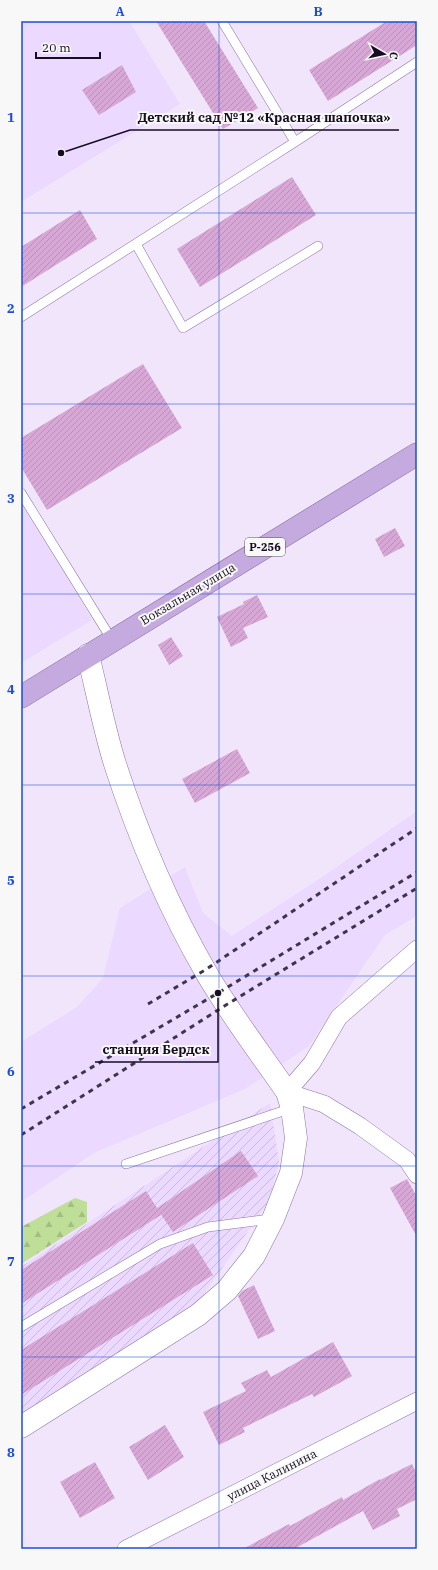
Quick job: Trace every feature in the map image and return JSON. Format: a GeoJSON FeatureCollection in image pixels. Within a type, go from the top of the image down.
{"type":"FeatureCollection","features":[{"type":"Feature","properties":{"kind":"highway","name":"Вокзальная улица"},"geometry":{"type":"LineString","coordinates":[[21,697],[417,454]]}},
{"type":"Feature","properties":{"kind":"street"},"geometry":{"type":"LineString","coordinates":[[21,1426],[198,1315],[227,1290],[254,1256],[273,1219],[291,1173],[296,1138],[290,1100],[215,987],[172,908],[147,849],[115,763],[88,655]]}},
{"type":"Feature","properties":{"kind":"street"},"geometry":{"type":"LineString","coordinates":[[290,1100],[339,1017],[417,949]]}},
{"type":"Feature","properties":{"kind":"street"},"geometry":{"type":"LineString","coordinates":[[290,1100],[324,1104],[360,1126],[407,1160],[417,1174]]}},
{"type":"Feature","properties":{"kind":"street","name":"улица Калинина"},"geometry":{"type":"LineString","coordinates":[[126,1549],[417,1401]]}},
{"type":"Feature","properties":{"kind":"lane"},"geometry":{"type":"LineString","coordinates":[[222,21],[295,142]]}},
{"type":"Feature","properties":{"kind":"lane"},"geometry":{"type":"LineString","coordinates":[[21,317],[295,142],[417,62]]}},
{"type":"Feature","properties":{"kind":"lane"},"geometry":{"type":"LineString","coordinates":[[136,244],[183,328],[318,246]]}},
{"type":"Feature","properties":{"kind":"lane"},"geometry":{"type":"LineString","coordinates":[[21,493],[112,640]]}},
{"type":"Feature","properties":{"kind":"lane"},"geometry":{"type":"LineString","coordinates":[[126,1164],[290,1100]]}},
{"type":"Feature","properties":{"kind":"lane"},"geometry":{"type":"LineString","coordinates":[[21,1327],[160,1244],[208,1227],[273,1219]]}},
{"type":"Feature","properties":{"kind":"shaded area"},"geometry":{"type":"Polygon","coordinates":[[[21,21],[129,21],[180,104],[21,202],[21,21]]]}},
{"type":"Feature","properties":{"kind":"shaded area"},"geometry":{"type":"Polygon","coordinates":[[[21,498],[92,620],[21,663],[21,498]]]}},
{"type":"Feature","properties":{"kind":"shaded area"},"geometry":{"type":"Polygon","coordinates":[[[417,811],[417,916],[385,935],[309,1046],[245,1089],[94,1153],[21,1202],[21,1042],[77,1007],[103,978],[120,908],[185,867],[203,913],[232,936],[325,875],[417,811]]]}},
{"type":"Feature","properties":{"kind":"shaded area"},"geometry":{"type":"Polygon","coordinates":[[[270,1103],[279,1162],[269,1201],[193,1310],[21,1421],[21,1267],[270,1103]]]}},
{"type":"Feature","properties":{"kind":"green space"},"geometry":{"type":"Polygon","coordinates":[[[75,1198],[87,1202],[87,1222],[21,1264],[21,1227],[75,1198]]]}},
{"type":"Feature","properties":{"kind":"building"},"geometry":{"type":"Polygon","coordinates":[[[156,21],[204,21],[258,108],[223,129],[156,21]]]}},
{"type":"Feature","properties":{"kind":"building"},"geometry":{"type":"Polygon","coordinates":[[[387,21],[417,21],[417,45],[328,101],[309,70],[387,21]]]}},
{"type":"Feature","properties":{"kind":"building"},"geometry":{"type":"Polygon","coordinates":[[[122,65],[136,92],[99,115],[82,90],[122,65]]]}},
{"type":"Feature","properties":{"kind":"building"},"geometry":{"type":"Polygon","coordinates":[[[292,177],[316,215],[200,287],[177,249],[292,177]]]}},
{"type":"Feature","properties":{"kind":"building"},"geometry":{"type":"Polygon","coordinates":[[[80,210],[97,239],[21,287],[21,247],[80,210]]]}},
{"type":"Feature","properties":{"kind":"building"},"geometry":{"type":"Polygon","coordinates":[[[143,364],[182,428],[47,510],[21,467],[21,438],[143,364]]]}},
{"type":"Feature","properties":{"kind":"building"},"geometry":{"type":"Polygon","coordinates":[[[395,528],[405,546],[384,557],[375,539],[395,528]]]}},
{"type":"Feature","properties":{"kind":"building"},"geometry":{"type":"Polygon","coordinates":[[[257,595],[268,617],[243,628],[248,638],[231,647],[217,617],[244,604],[243,602],[257,595]]]}},
{"type":"Feature","properties":{"kind":"building"},"geometry":{"type":"Polygon","coordinates":[[[171,637],[183,656],[169,665],[158,645],[171,637]]]}},
{"type":"Feature","properties":{"kind":"building"},"geometry":{"type":"Polygon","coordinates":[[[237,749],[250,773],[195,803],[182,779],[237,749]]]}},
{"type":"Feature","properties":{"kind":"building"},"geometry":{"type":"Polygon","coordinates":[[[241,1151],[258,1176],[173,1232],[160,1213],[161,1215],[21,1304],[21,1270],[146,1191],[157,1208],[241,1151]]]}},
{"type":"Feature","properties":{"kind":"building"},"geometry":{"type":"Polygon","coordinates":[[[407,1179],[417,1197],[417,1237],[390,1188],[407,1179]]]}},
{"type":"Feature","properties":{"kind":"building"},"geometry":{"type":"Polygon","coordinates":[[[193,1243],[213,1275],[21,1395],[21,1350],[193,1243]]]}},
{"type":"Feature","properties":{"kind":"building"},"geometry":{"type":"Polygon","coordinates":[[[254,1285],[275,1331],[258,1339],[238,1296],[242,1291],[254,1285]]]}},
{"type":"Feature","properties":{"kind":"building"},"geometry":{"type":"Polygon","coordinates":[[[333,1342],[352,1376],[314,1397],[312,1394],[243,1428],[245,1432],[219,1445],[203,1412],[246,1391],[241,1383],[267,1370],[271,1377],[333,1342]]]}},
{"type":"Feature","properties":{"kind":"building"},"geometry":{"type":"Polygon","coordinates":[[[165,1425],[184,1457],[148,1480],[129,1447],[165,1425]]]}},
{"type":"Feature","properties":{"kind":"building"},"geometry":{"type":"Polygon","coordinates":[[[95,1462],[115,1498],[80,1518],[60,1482],[95,1462]]]}},
{"type":"Feature","properties":{"kind":"building"},"geometry":{"type":"Polygon","coordinates":[[[412,1464],[417,1474],[417,1499],[397,1509],[400,1516],[373,1530],[363,1511],[294,1549],[243,1549],[289,1524],[290,1526],[342,1497],[343,1500],[380,1479],[412,1464]]]}},
{"type":"Feature","properties":{"kind":"railway"},"geometry":{"type":"LineString","coordinates":[[148,1004],[205,970],[417,828]]}},
{"type":"Feature","properties":{"kind":"railway"},"geometry":{"type":"LineString","coordinates":[[21,1109],[218,993],[417,872]]}},
{"type":"Feature","properties":{"kind":"railway"},"geometry":{"type":"LineString","coordinates":[[21,1135],[226,1005],[417,888]]}},
{"type":"Feature","properties":{"kind":"place","name":"Детский сад №12 «Красная шапочка»"},"geometry":{"type":"Point","coordinates":[61,153]}},
{"type":"Feature","properties":{"kind":"place","name":"станция Бердск"},"geometry":{"type":"Point","coordinates":[218,993]}}]}
